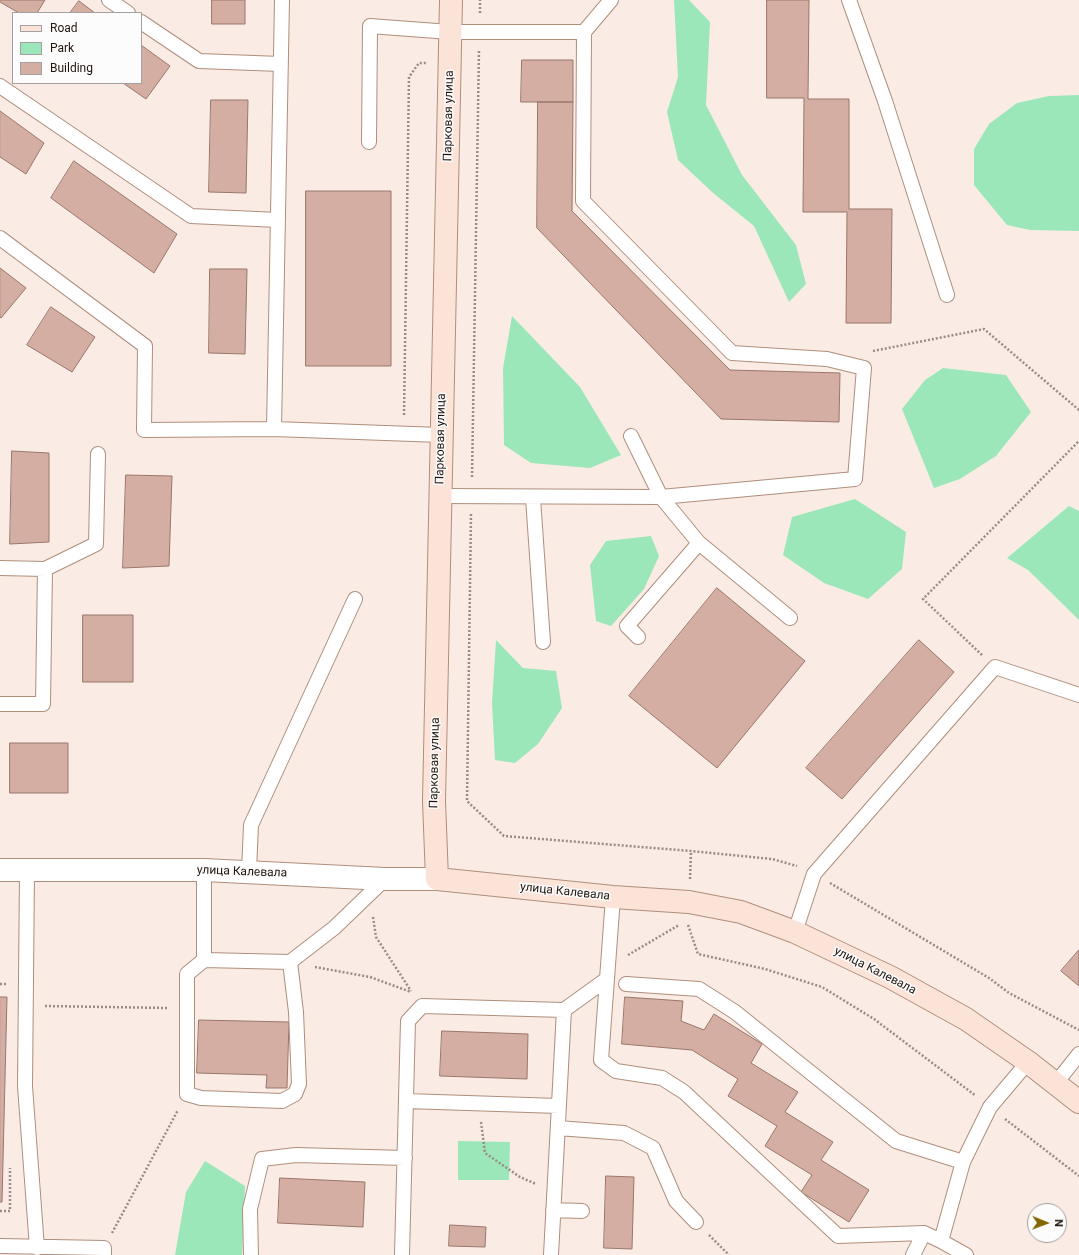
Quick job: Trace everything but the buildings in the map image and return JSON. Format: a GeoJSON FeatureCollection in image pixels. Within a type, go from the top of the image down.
{"type":"FeatureCollection","features":[{"type":"Feature","properties":{"kind":"main road","name":"Парковая улица"},"geometry":{"type":"LineString","coordinates":[[437,879],[434,801],[451,0]]}},
{"type":"Feature","properties":{"kind":"main road","name":"улица Калевала"},"geometry":{"type":"LineString","coordinates":[[437,879],[613,897],[688,902],[741,912],[795,932],[890,977],[966,1019],[1028,1062],[1079,1102]]}},
{"type":"Feature","properties":{"kind":"street","name":"улица Калевала"},"geometry":{"type":"LineString","coordinates":[[0,870],[27,872],[204,870],[249,871],[385,879],[437,879]]}},
{"type":"Feature","properties":{"kind":"lane"},"geometry":{"type":"LineString","coordinates":[[109,0],[127,12]]}},
{"type":"Feature","properties":{"kind":"lane"},"geometry":{"type":"LineString","coordinates":[[274,429],[282,0]]}},
{"type":"Feature","properties":{"kind":"lane"},"geometry":{"type":"LineString","coordinates":[[440,496],[533,498],[661,497],[855,479],[864,368],[827,360],[732,353],[583,201],[584,32],[611,0]]}},
{"type":"Feature","properties":{"kind":"lane"},"geometry":{"type":"LineString","coordinates":[[849,0],[885,101],[947,295]]}},
{"type":"Feature","properties":{"kind":"lane"},"geometry":{"type":"LineString","coordinates":[[142,23],[199,61],[280,64]]}},
{"type":"Feature","properties":{"kind":"lane"},"geometry":{"type":"LineString","coordinates":[[369,142],[370,26],[450,32],[584,32]]}},
{"type":"Feature","properties":{"kind":"lane"},"geometry":{"type":"LineString","coordinates":[[0,86],[191,216],[278,220]]}},
{"type":"Feature","properties":{"kind":"lane"},"geometry":{"type":"LineString","coordinates":[[0,238],[145,346],[144,430],[274,429],[441,435]]}},
{"type":"Feature","properties":{"kind":"lane"},"geometry":{"type":"LineString","coordinates":[[631,436],[661,497],[699,543],[790,618]]}},
{"type":"Feature","properties":{"kind":"lane"},"geometry":{"type":"LineString","coordinates":[[0,568],[45,569],[96,544],[98,454]]}},
{"type":"Feature","properties":{"kind":"lane"},"geometry":{"type":"LineString","coordinates":[[533,498],[543,642]]}},
{"type":"Feature","properties":{"kind":"lane"},"geometry":{"type":"LineString","coordinates":[[638,637],[627,626],[699,543]]}},
{"type":"Feature","properties":{"kind":"lane"},"geometry":{"type":"LineString","coordinates":[[0,704],[43,704],[45,569]]}},
{"type":"Feature","properties":{"kind":"lane"},"geometry":{"type":"LineString","coordinates":[[249,871],[251,825],[355,599]]}},
{"type":"Feature","properties":{"kind":"lane"},"geometry":{"type":"LineString","coordinates":[[795,932],[814,874],[995,667],[1079,695]]}},
{"type":"Feature","properties":{"kind":"lane"},"geometry":{"type":"LineString","coordinates":[[204,870],[204,960]]}},
{"type":"Feature","properties":{"kind":"lane"},"geometry":{"type":"LineString","coordinates":[[27,872],[25,1086],[37,1248]]}},
{"type":"Feature","properties":{"kind":"lane"},"geometry":{"type":"LineString","coordinates":[[290,962],[296,1012],[298,1084],[295,1094],[282,1101],[201,1098],[187,1094],[186,974],[204,960],[290,962],[334,928],[385,879]]}},
{"type":"Feature","properties":{"kind":"lane"},"geometry":{"type":"LineString","coordinates":[[613,897],[601,1060],[616,1071],[662,1078],[684,1092],[838,1236],[924,1233],[966,1255]]}},
{"type":"Feature","properties":{"kind":"lane"},"geometry":{"type":"LineString","coordinates":[[402,1255],[408,1021],[422,1006],[564,1010],[607,973]]}},
{"type":"Feature","properties":{"kind":"lane"},"geometry":{"type":"LineString","coordinates":[[626,984],[699,990],[736,1012],[896,1141],[963,1162]]}},
{"type":"Feature","properties":{"kind":"lane"},"geometry":{"type":"LineString","coordinates":[[551,1255],[564,1010]]}},
{"type":"Feature","properties":{"kind":"lane"},"geometry":{"type":"LineString","coordinates":[[1056,1083],[1079,1054]]}},
{"type":"Feature","properties":{"kind":"lane"},"geometry":{"type":"LineString","coordinates":[[941,1241],[963,1162],[990,1106],[1028,1062]]}},
{"type":"Feature","properties":{"kind":"lane"},"geometry":{"type":"LineString","coordinates":[[406,1101],[559,1106]]}},
{"type":"Feature","properties":{"kind":"lane"},"geometry":{"type":"LineString","coordinates":[[558,1128],[624,1133],[653,1148],[676,1201],[696,1222]]}},
{"type":"Feature","properties":{"kind":"lane"},"geometry":{"type":"LineString","coordinates":[[251,1255],[250,1209],[262,1159],[296,1155],[405,1158]]}},
{"type":"Feature","properties":{"kind":"lane"},"geometry":{"type":"LineString","coordinates":[[553,1210],[582,1211]]}},
{"type":"Feature","properties":{"kind":"lane"},"geometry":{"type":"LineString","coordinates":[[913,1255],[924,1233]]}},
{"type":"Feature","properties":{"kind":"lane"},"geometry":{"type":"LineString","coordinates":[[0,1246],[104,1251]]}},
{"type":"Feature","properties":{"kind":"path"},"geometry":{"type":"LineString","coordinates":[[403,434],[409,77],[419,63],[479,66]]}},
{"type":"Feature","properties":{"kind":"path"},"geometry":{"type":"LineString","coordinates":[[866,352],[984,329],[1079,410]]}},
{"type":"Feature","properties":{"kind":"path"},"geometry":{"type":"LineString","coordinates":[[995,667],[923,599],[1079,441]]}},
{"type":"Feature","properties":{"kind":"path"},"geometry":{"type":"LineString","coordinates":[[290,962],[370,977],[413,993],[376,936],[370,894]]}},
{"type":"Feature","properties":{"kind":"path"},"geometry":{"type":"LineString","coordinates":[[686,921],[698,954],[766,969],[822,988],[874,1019],[990,1106],[1079,1176]]}},
{"type":"Feature","properties":{"kind":"path"},"geometry":{"type":"LineString","coordinates":[[607,973],[680,925]]}},
{"type":"Feature","properties":{"kind":"path"},"geometry":{"type":"LineString","coordinates":[[26,1006],[186,1008]]}},
{"type":"Feature","properties":{"kind":"path"},"geometry":{"type":"LineString","coordinates":[[104,1251],[187,1094]]}},
{"type":"Feature","properties":{"kind":"path"},"geometry":{"type":"LineString","coordinates":[[479,1104],[485,1153],[520,1177],[554,1192]]}},
{"type":"Feature","properties":{"kind":"path"},"geometry":{"type":"LineString","coordinates":[[696,1222],[729,1255]]}},
{"type":"Feature","properties":{"kind":"green space"},"geometry":{"type":"Polygon","coordinates":[[[674,0],[689,0],[710,22],[706,105],[742,175],[796,245],[806,284],[789,302],[754,226],[712,192],[678,160],[667,112],[678,77],[674,0]]]}},
{"type":"Feature","properties":{"kind":"green space"},"geometry":{"type":"Polygon","coordinates":[[[1079,95],[1079,231],[1030,230],[1007,225],[974,185],[974,149],[989,124],[1017,103],[1049,96],[1079,95]]]}},
{"type":"Feature","properties":{"kind":"green space"},"geometry":{"type":"Polygon","coordinates":[[[512,316],[580,387],[621,455],[590,468],[531,463],[504,445],[503,368],[512,316]]]}},
{"type":"Feature","properties":{"kind":"green space"},"geometry":{"type":"Polygon","coordinates":[[[943,368],[1006,375],[1031,412],[996,456],[960,479],[934,488],[902,409],[925,380],[943,368]]]}},
{"type":"Feature","properties":{"kind":"green space"},"geometry":{"type":"Polygon","coordinates":[[[855,499],[906,532],[902,569],[868,599],[824,583],[783,555],[792,517],[855,499]]]}},
{"type":"Feature","properties":{"kind":"green space"},"geometry":{"type":"Polygon","coordinates":[[[1069,506],[1079,511],[1079,620],[1028,570],[1007,558],[1069,506]]]}},
{"type":"Feature","properties":{"kind":"green space"},"geometry":{"type":"Polygon","coordinates":[[[651,536],[659,556],[644,589],[611,626],[596,621],[590,565],[606,541],[651,536]]]}},
{"type":"Feature","properties":{"kind":"green space"},"geometry":{"type":"Polygon","coordinates":[[[496,640],[523,668],[556,671],[562,708],[538,744],[515,763],[495,760],[492,703],[496,640]]]}},
{"type":"Feature","properties":{"kind":"green space"},"geometry":{"type":"Polygon","coordinates":[[[458,1141],[510,1142],[509,1180],[458,1180],[458,1141]]]}},
{"type":"Feature","properties":{"kind":"green space"},"geometry":{"type":"Polygon","coordinates":[[[205,1161],[245,1186],[242,1255],[175,1255],[186,1192],[205,1161]]]}}]}
